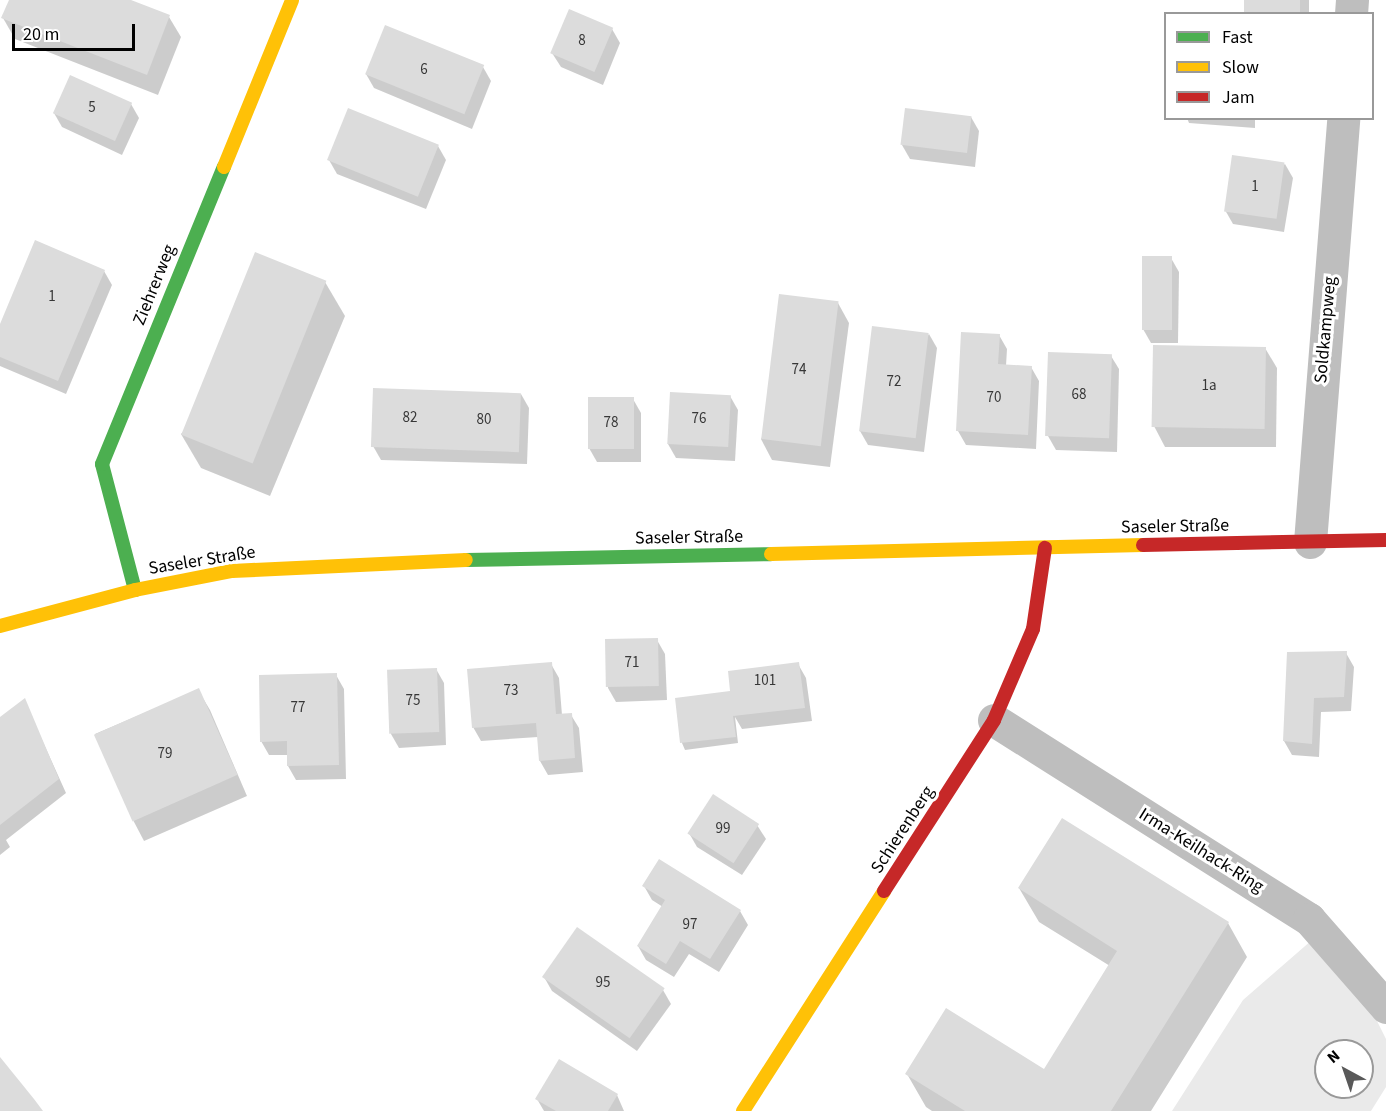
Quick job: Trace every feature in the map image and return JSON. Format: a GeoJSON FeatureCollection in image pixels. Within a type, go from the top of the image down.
{"type":"FeatureCollection","features":[{"type":"Feature","properties":{"kind":"street","name":"Ziehrerweg"},"geometry":{"type":"LineString","coordinates":[[135,590],[102,464],[292,0]]}},
{"type":"Feature","properties":{"kind":"street","name":"Soldkampweg"},"geometry":{"type":"LineString","coordinates":[[1310,542],[1343,120]]}},
{"type":"Feature","properties":{"kind":"street","name":"Saseler Straße"},"geometry":{"type":"LineString","coordinates":[[0,626],[135,590],[232,571],[393,562],[1386,540]]}},
{"type":"Feature","properties":{"kind":"street","name":"Schierenberg"},"geometry":{"type":"LineString","coordinates":[[743,1111],[994,720],[1033,629],[1045,548]]}},
{"type":"Feature","properties":{"kind":"street","name":"Irma-Keilhack-Ring"},"geometry":{"type":"LineString","coordinates":[[994,720],[1310,920],[1386,1007]]}},
{"type":"Feature","properties":{"kind":"shaded area"},"geometry":{"type":"Polygon","coordinates":[[[1312,940],[1375,1017],[1386,1039],[1386,1087],[1371,1111],[1172,1111],[1243,1000],[1312,940]]]}},
{"type":"Feature","properties":{"kind":"building"},"geometry":{"type":"Polygon","coordinates":[[[9,0],[131,0],[170,15],[147,75],[1,18],[9,0]]]}},
{"type":"Feature","properties":{"kind":"building"},"geometry":{"type":"Polygon","coordinates":[[[1244,0],[1300,0],[1300,12],[1244,12],[1244,0]]]}},
{"type":"Feature","properties":{"kind":"building"},"geometry":{"type":"Polygon","coordinates":[[[569,9],[613,28],[594,72],[550,53],[569,9]]]}},
{"type":"Feature","properties":{"kind":"building"},"geometry":{"type":"Polygon","coordinates":[[[385,25],[484,65],[464,114],[365,74],[385,25]]]}},
{"type":"Feature","properties":{"kind":"building"},"geometry":{"type":"Polygon","coordinates":[[[70,75],[132,103],[115,141],[53,113],[70,75]]]}},
{"type":"Feature","properties":{"kind":"building"},"geometry":{"type":"Polygon","coordinates":[[[348,108],[439,145],[418,197],[327,160],[348,108]]]}},
{"type":"Feature","properties":{"kind":"building"},"geometry":{"type":"Polygon","coordinates":[[[905,108],[972,116],[967,153],[900,145],[905,108]]]}},
{"type":"Feature","properties":{"kind":"building"},"geometry":{"type":"Polygon","coordinates":[[[1232,155],[1284,162],[1277,219],[1224,211],[1232,155]]]}},
{"type":"Feature","properties":{"kind":"building"},"geometry":{"type":"Polygon","coordinates":[[[35,240],[105,270],[58,381],[0,357],[0,324],[35,240]]]}},
{"type":"Feature","properties":{"kind":"building"},"geometry":{"type":"Polygon","coordinates":[[[255,252],[326,281],[253,463],[181,435],[255,252]]]}},
{"type":"Feature","properties":{"kind":"building"},"geometry":{"type":"Polygon","coordinates":[[[1142,256],[1172,256],[1172,330],[1142,330],[1142,256]]]}},
{"type":"Feature","properties":{"kind":"building"},"geometry":{"type":"Polygon","coordinates":[[[779,294],[839,301],[821,446],[761,439],[779,294]]]}},
{"type":"Feature","properties":{"kind":"building"},"geometry":{"type":"Polygon","coordinates":[[[872,326],[929,333],[916,438],[859,431],[872,326]]]}},
{"type":"Feature","properties":{"kind":"building"},"geometry":{"type":"Polygon","coordinates":[[[961,332],[1000,334],[998,364],[1032,366],[1028,435],[956,431],[961,332]]]}},
{"type":"Feature","properties":{"kind":"building"},"geometry":{"type":"Polygon","coordinates":[[[1153,345],[1266,347],[1265,429],[1152,427],[1153,345]]]}},
{"type":"Feature","properties":{"kind":"building"},"geometry":{"type":"Polygon","coordinates":[[[1048,352],[1112,354],[1109,438],[1045,436],[1048,352]]]}},
{"type":"Feature","properties":{"kind":"building"},"geometry":{"type":"Polygon","coordinates":[[[373,388],[521,393],[519,452],[371,447],[373,388]]]}},
{"type":"Feature","properties":{"kind":"building"},"geometry":{"type":"Polygon","coordinates":[[[670,392],[731,395],[728,447],[667,444],[670,392]]]}},
{"type":"Feature","properties":{"kind":"building"},"geometry":{"type":"Polygon","coordinates":[[[588,397],[634,397],[634,449],[588,449],[588,397]]]}},
{"type":"Feature","properties":{"kind":"building"},"geometry":{"type":"Polygon","coordinates":[[[658,638],[659,686],[606,687],[605,639],[658,638]]]}},
{"type":"Feature","properties":{"kind":"building"},"geometry":{"type":"Polygon","coordinates":[[[1347,651],[1344,697],[1314,698],[1312,744],[1283,741],[1287,652],[1347,651]]]}},
{"type":"Feature","properties":{"kind":"building"},"geometry":{"type":"Polygon","coordinates":[[[552,662],[556,714],[572,713],[575,758],[539,761],[536,723],[472,728],[467,669],[552,662]]]}},
{"type":"Feature","properties":{"kind":"building"},"geometry":{"type":"Polygon","coordinates":[[[799,662],[805,708],[733,716],[736,737],[680,743],[675,698],[730,691],[728,671],[799,662]]]}},
{"type":"Feature","properties":{"kind":"building"},"geometry":{"type":"Polygon","coordinates":[[[437,668],[439,732],[389,734],[387,670],[437,668]]]}},
{"type":"Feature","properties":{"kind":"building"},"geometry":{"type":"Polygon","coordinates":[[[337,673],[339,765],[287,766],[287,741],[260,742],[259,675],[337,673]]]}},
{"type":"Feature","properties":{"kind":"building"},"geometry":{"type":"Polygon","coordinates":[[[199,688],[238,775],[133,822],[94,735],[199,688]]]}},
{"type":"Feature","properties":{"kind":"building"},"geometry":{"type":"Polygon","coordinates":[[[25,698],[59,779],[0,825],[0,717],[25,698]]]}},
{"type":"Feature","properties":{"kind":"building"},"geometry":{"type":"Polygon","coordinates":[[[713,794],[759,824],[734,863],[687,833],[713,794]]]}},
{"type":"Feature","properties":{"kind":"building"},"geometry":{"type":"Polygon","coordinates":[[[1062,818],[1229,922],[1111,1111],[965,1111],[905,1074],[946,1008],[1044,1069],[1117,951],[1018,888],[1062,818]]]}},
{"type":"Feature","properties":{"kind":"building"},"geometry":{"type":"Polygon","coordinates":[[[659,859],[741,910],[710,959],[680,941],[666,964],[637,946],[665,900],[642,886],[659,859]]]}},
{"type":"Feature","properties":{"kind":"building"},"geometry":{"type":"Polygon","coordinates":[[[577,927],[665,988],[630,1038],[542,977],[577,927]]]}},
{"type":"Feature","properties":{"kind":"building"},"geometry":{"type":"Polygon","coordinates":[[[0,1057],[34,1099],[43,1111],[0,1111],[0,1057]]]}},
{"type":"Feature","properties":{"kind":"building"},"geometry":{"type":"Polygon","coordinates":[[[559,1059],[618,1094],[608,1111],[556,1111],[535,1099],[559,1059]]]}},
{"type":"Feature","properties":{"kind":"traffic: fast"},"geometry":{"type":"LineString","coordinates":[[135,590],[102,464],[224,167]]}},
{"type":"Feature","properties":{"kind":"traffic: fast"},"geometry":{"type":"LineString","coordinates":[[466,560],[771,554]]}},
{"type":"Feature","properties":{"kind":"traffic: slow"},"geometry":{"type":"LineString","coordinates":[[224,167],[292,0]]}},
{"type":"Feature","properties":{"kind":"traffic: slow"},"geometry":{"type":"LineString","coordinates":[[771,554],[1143,545]]}},
{"type":"Feature","properties":{"kind":"traffic: slow"},"geometry":{"type":"LineString","coordinates":[[0,626],[135,590],[232,571],[466,560]]}},
{"type":"Feature","properties":{"kind":"traffic: slow"},"geometry":{"type":"LineString","coordinates":[[743,1111],[884,891]]}},
{"type":"Feature","properties":{"kind":"traffic: jam"},"geometry":{"type":"LineString","coordinates":[[1143,545],[1386,540]]}},
{"type":"Feature","properties":{"kind":"traffic: jam"},"geometry":{"type":"LineString","coordinates":[[884,891],[994,720],[1033,629],[1045,548]]}}]}
